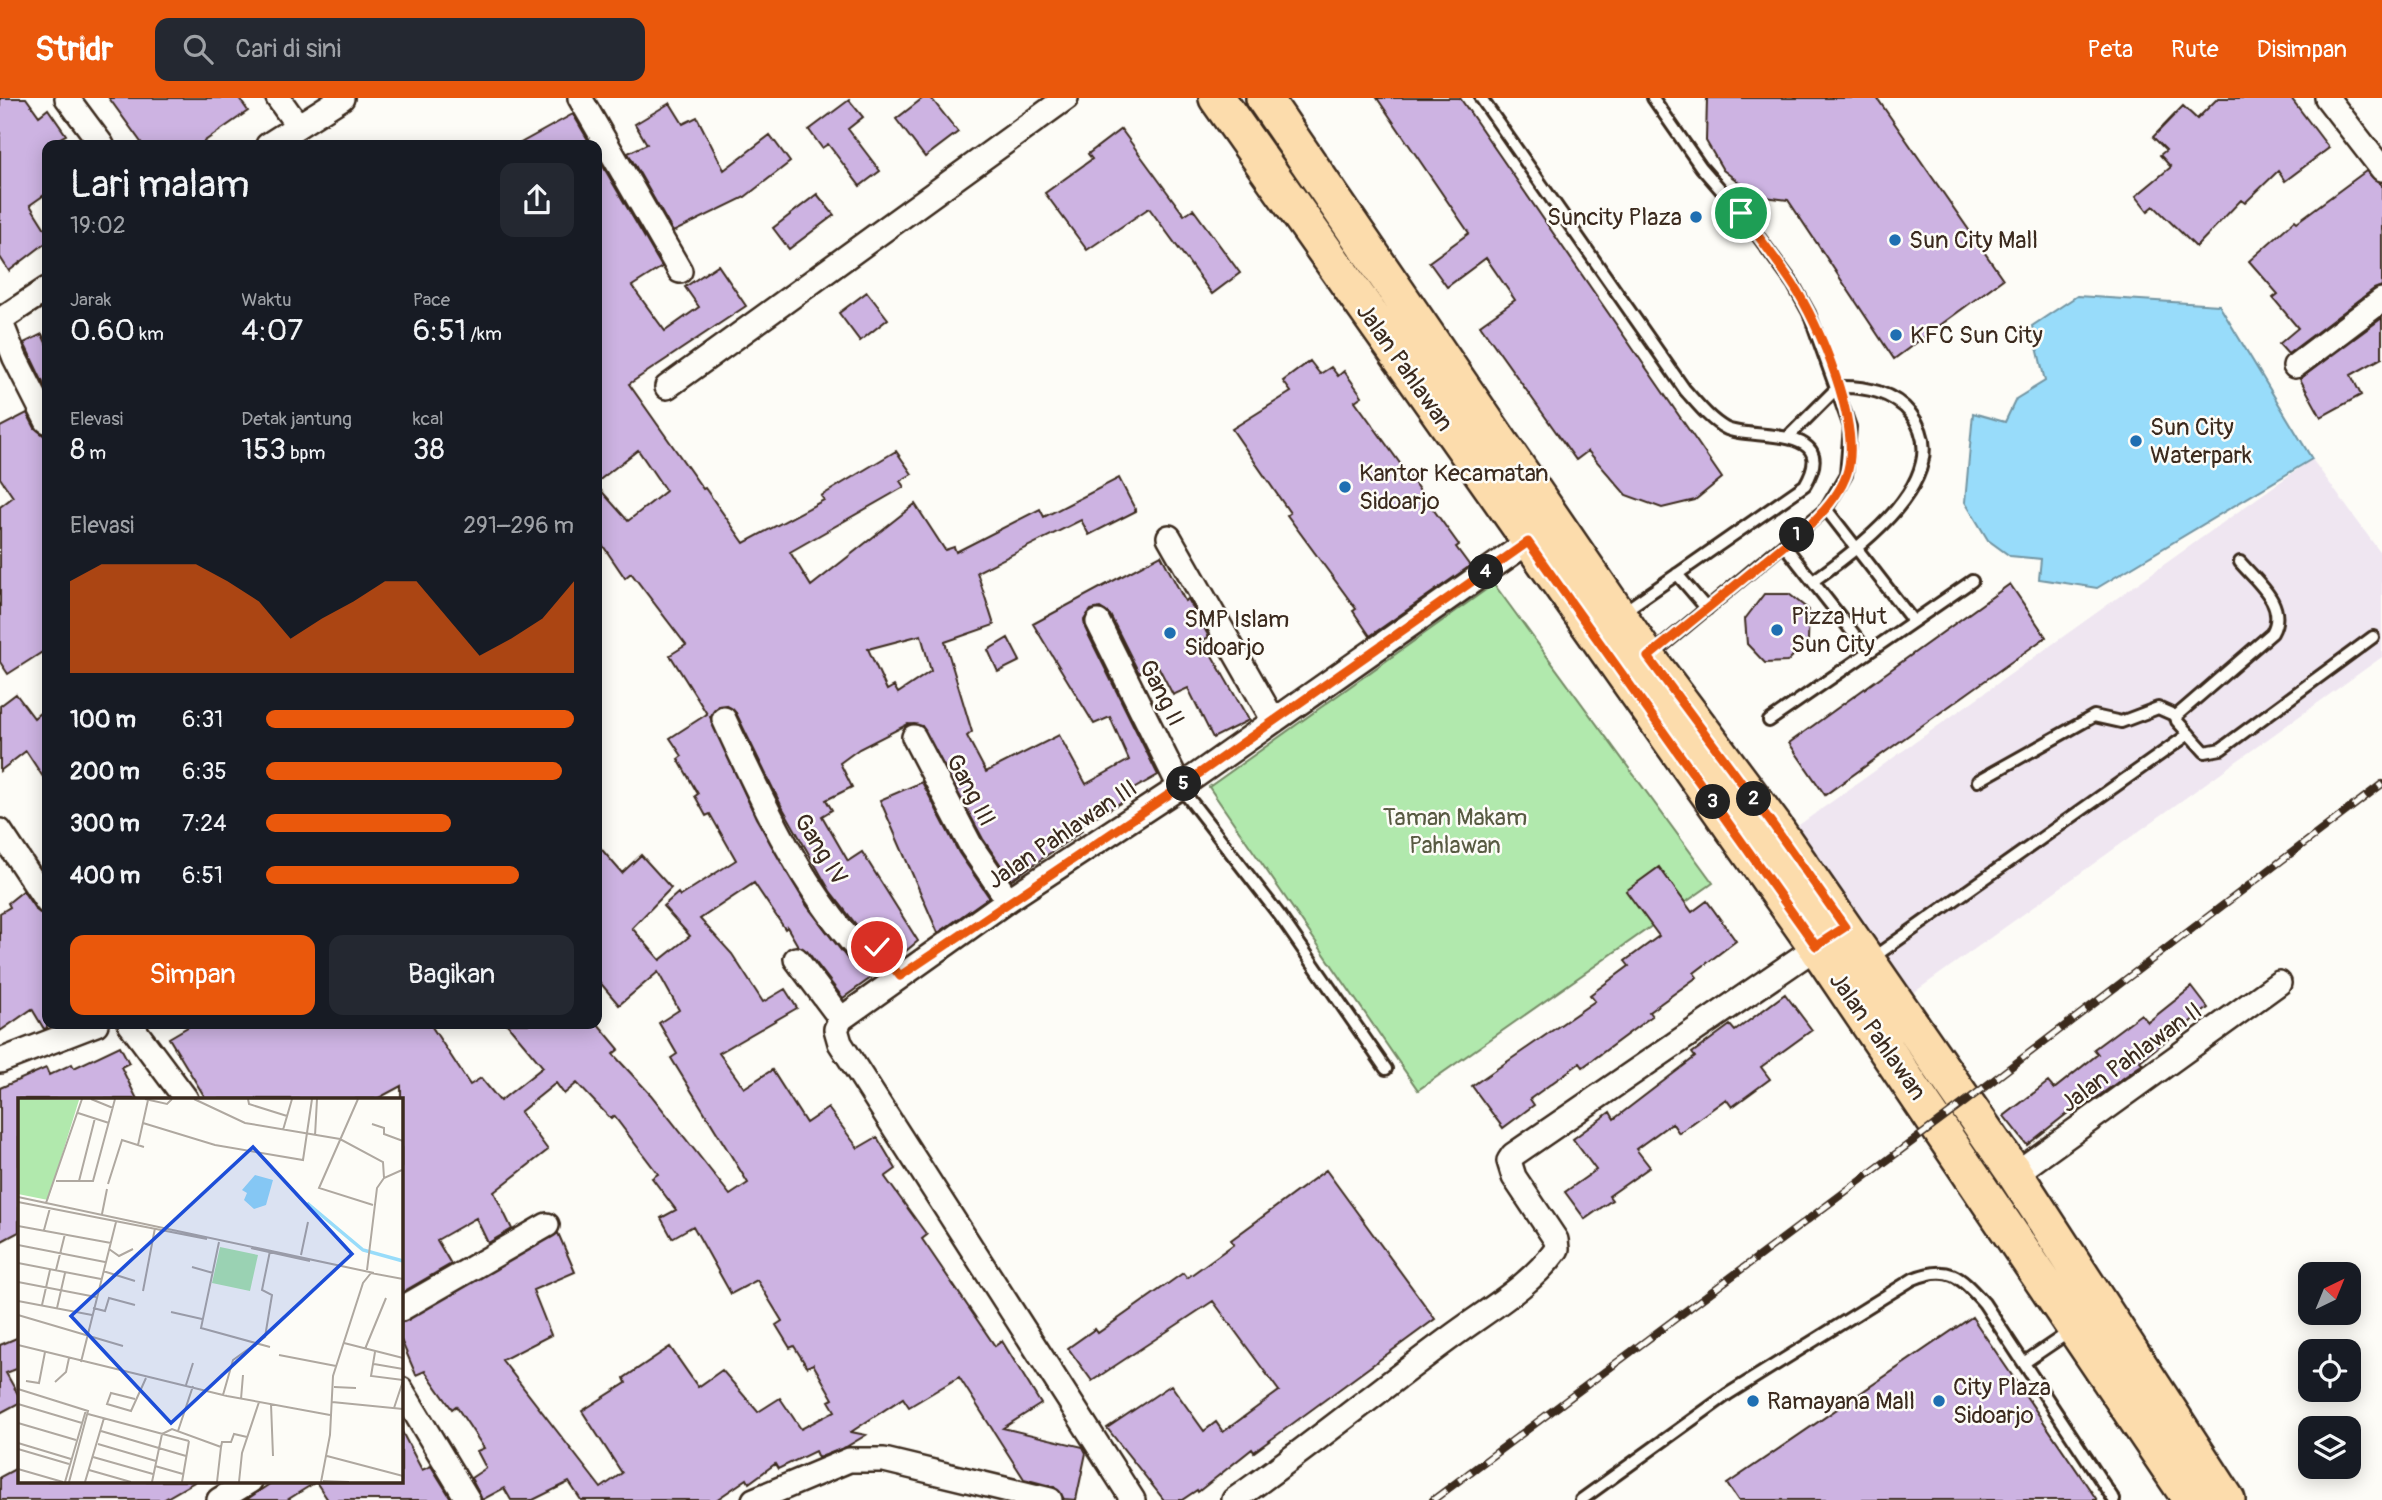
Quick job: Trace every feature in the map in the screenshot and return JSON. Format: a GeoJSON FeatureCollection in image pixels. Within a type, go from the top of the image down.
{"type":"FeatureCollection","features":[{"type":"Feature","properties":{"kind":"main road","name":"Jalan Pahlawan"},"geometry":{"type":"LineString","coordinates":[[1217,98],[1528,542],[1816,946],[1853,970],[2015,1174],[2088,1320],[2190,1500]]}},
{"type":"Feature","properties":{"kind":"main road","name":"Jalan Pahlawan"},"geometry":{"type":"LineString","coordinates":[[1264,98],[1618,615],[1845,927],[1853,970],[1937,1122],[2227,1500]]}},
{"type":"Feature","properties":{"kind":"street"},"geometry":{"type":"LineString","coordinates":[[67,98],[98,140]]}},
{"type":"Feature","properties":{"kind":"street"},"geometry":{"type":"LineString","coordinates":[[278,98],[298,126]]}},
{"type":"Feature","properties":{"kind":"street"},"geometry":{"type":"LineString","coordinates":[[276,140],[342,98]]}},
{"type":"Feature","properties":{"kind":"street"},"geometry":{"type":"LineString","coordinates":[[580,98],[680,271]]}},
{"type":"Feature","properties":{"kind":"street"},"geometry":{"type":"LineString","coordinates":[[667,387],[1066,98]]}},
{"type":"Feature","properties":{"kind":"street"},"geometry":{"type":"LineString","coordinates":[[2327,98],[2382,169]]}},
{"type":"Feature","properties":{"kind":"street"},"geometry":{"type":"LineString","coordinates":[[42,292],[0,320],[15,358],[42,411]]}},
{"type":"Feature","properties":{"kind":"street"},"geometry":{"type":"LineString","coordinates":[[2295,366],[2382,300]]}},
{"type":"Feature","properties":{"kind":"street"},"geometry":{"type":"LineString","coordinates":[[1169,537],[1274,721]]}},
{"type":"Feature","properties":{"kind":"street","name":"Jalan Pahlawan III"},"geometry":{"type":"LineString","coordinates":[[838,1024],[900,976],[1180,787],[1528,542]]}},
{"type":"Feature","properties":{"kind":"street","name":"Gang II"},"geometry":{"type":"LineString","coordinates":[[1098,622],[1180,787]]}},
{"type":"Feature","properties":{"kind":"street","name":"Gang IV"},"geometry":{"type":"LineString","coordinates":[[724,719],[782,842],[847,937],[861,953],[877,947],[900,976]]}},
{"type":"Feature","properties":{"kind":"street","name":"Gang III"},"geometry":{"type":"LineString","coordinates":[[914,737],[971,846],[1009,900]]}},
{"type":"Feature","properties":{"kind":"street"},"geometry":{"type":"LineString","coordinates":[[0,831],[42,894]]}},
{"type":"Feature","properties":{"kind":"street"},"geometry":{"type":"LineString","coordinates":[[1234,1500],[1306,1450],[1448,1339],[1505,1300],[1550,1259],[1557,1249],[1556,1240],[1514,1177],[1509,1161],[1513,1156],[1845,927]]}},
{"type":"Feature","properties":{"kind":"street"},"geometry":{"type":"LineString","coordinates":[[796,959],[838,1024],[840,1044],[1133,1500]]}},
{"type":"Feature","properties":{"kind":"street","name":"Jalan Pahlawan II"},"geometry":{"type":"LineString","coordinates":[[2015,1174],[2278,983]]}},
{"type":"Feature","properties":{"kind":"street"},"geometry":{"type":"LineString","coordinates":[[0,1061],[83,1029]]}},
{"type":"Feature","properties":{"kind":"street"},"geometry":{"type":"LineString","coordinates":[[134,1029],[185,1098]]}},
{"type":"Feature","properties":{"kind":"street"},"geometry":{"type":"LineString","coordinates":[[402,1308],[547,1225]]}},
{"type":"Feature","properties":{"kind":"street"},"geometry":{"type":"LineString","coordinates":[[402,1392],[468,1500]]}},
{"type":"Feature","properties":{"kind":"street"},"geometry":{"type":"LineString","coordinates":[[754,1500],[849,1461],[867,1460],[884,1460],[1050,1500]]}},
{"type":"Feature","properties":{"kind":"street"},"geometry":{"type":"LineString","coordinates":[[219,1500],[248,1482]]}},
{"type":"Feature","properties":{"kind":"lane"},"geometry":{"type":"LineString","coordinates":[[1481,98],[1685,390],[1710,417],[1727,430],[1788,437],[1805,446],[1812,457],[1813,472],[1805,485],[1618,615]]}},
{"type":"Feature","properties":{"kind":"lane"},"geometry":{"type":"LineString","coordinates":[[1648,657],[1826,509],[1846,475],[1850,427],[1838,387],[1809,313],[1793,284],[1741,213],[1701,167],[1653,98]]}},
{"type":"Feature","properties":{"kind":"lane"},"geometry":{"type":"LineString","coordinates":[[1788,437],[1838,387],[1864,386],[1887,396],[1906,407],[1923,429],[1923,457],[1915,484],[1902,502],[1857,550],[1813,581]]}},
{"type":"Feature","properties":{"kind":"lane"},"geometry":{"type":"LineString","coordinates":[[1826,509],[1913,621]]}},
{"type":"Feature","properties":{"kind":"lane"},"geometry":{"type":"LineString","coordinates":[[1784,545],[1868,652]]}},
{"type":"Feature","properties":{"kind":"lane"},"geometry":{"type":"LineString","coordinates":[[2176,716],[2272,633],[2278,622],[2278,610],[2240,562]]}},
{"type":"Feature","properties":{"kind":"lane"},"geometry":{"type":"LineString","coordinates":[[1677,574],[1707,609]]}},
{"type":"Feature","properties":{"kind":"lane"},"geometry":{"type":"LineString","coordinates":[[1769,721],[1972,581]]}},
{"type":"Feature","properties":{"kind":"lane"},"geometry":{"type":"LineString","coordinates":[[2176,716],[2177,721],[2205,752],[2221,749],[2373,637]]}},
{"type":"Feature","properties":{"kind":"lane"},"geometry":{"type":"LineString","coordinates":[[1978,781],[2094,716],[2120,722],[2158,708],[2176,716]]}},
{"type":"Feature","properties":{"kind":"lane"},"geometry":{"type":"LineString","coordinates":[[1853,970],[2189,734]]}},
{"type":"Feature","properties":{"kind":"lane"},"geometry":{"type":"LineString","coordinates":[[1180,787],[1280,916],[1386,1069]]}},
{"type":"Feature","properties":{"kind":"lane"},"geometry":{"type":"LineString","coordinates":[[1581,1500],[1728,1394],[1913,1279],[1933,1271],[1950,1273],[1964,1282],[1984,1303],[2114,1500]]}},
{"type":"Feature","properties":{"kind":"lane"},"geometry":{"type":"LineString","coordinates":[[2025,1362],[2088,1320]]}},
{"type":"Feature","properties":{"kind":"shaded area"},"geometry":{"type":"Polygon","coordinates":[[[2312,459],[2382,555],[2382,657],[1902,1001],[1785,835],[2312,459]]]}},
{"type":"Feature","properties":{"kind":"green space","name":"Taman Makam Pahlawan"},"geometry":{"type":"Polygon","coordinates":[[[1494,584],[1713,883],[1418,1090],[1209,787],[1494,584]]]}},
{"type":"Feature","properties":{"kind":"water","name":"Sun City Waterpark"},"geometry":{"type":"Polygon","coordinates":[[[2077,296],[2219,305],[2312,459],[2097,588],[2039,579],[2041,559],[2010,556],[1988,540],[1965,502],[1973,413],[2005,422],[2016,399],[2045,381],[2032,326],[2077,296]]]}},
{"type":"Feature","properties":{"kind":"building"},"geometry":{"type":"Polygon","coordinates":[[[0,98],[26,98],[39,116],[48,109],[66,135],[56,140],[42,140],[42,197],[30,205],[42,224],[42,246],[9,271],[0,257],[0,98]]]}},
{"type":"Feature","properties":{"kind":"building"},"geometry":{"type":"Polygon","coordinates":[[[109,98],[239,98],[248,111],[206,140],[139,140],[109,98]]]}},
{"type":"Feature","properties":{"kind":"building"},"geometry":{"type":"Polygon","coordinates":[[[923,98],[931,98],[958,132],[925,157],[896,119],[923,98]]]}},
{"type":"Feature","properties":{"kind":"building"},"geometry":{"type":"Polygon","coordinates":[[[1377,98],[1460,98],[1722,478],[1695,500],[1662,508],[1626,495],[1588,451],[1576,460],[1480,325],[1515,300],[1486,258],[1447,287],[1429,262],[1469,233],[1377,98]]]}},
{"type":"Feature","properties":{"kind":"building","name":"Sun City Mall"},"geometry":{"type":"Polygon","coordinates":[[[1707,98],[1877,98],[2003,279],[1894,359],[1788,200],[1757,196],[1723,170],[1706,141],[1707,98]]]}},
{"type":"Feature","properties":{"kind":"building"},"geometry":{"type":"Polygon","coordinates":[[[2218,98],[2291,98],[2329,148],[2285,181],[2278,171],[2245,203],[2241,200],[2196,247],[2154,206],[2148,211],[2136,196],[2171,167],[2160,155],[2166,150],[2153,137],[2183,106],[2197,119],[2218,98]]]}},
{"type":"Feature","properties":{"kind":"building"},"geometry":{"type":"Polygon","coordinates":[[[849,100],[863,117],[848,129],[880,171],[860,186],[828,144],[822,148],[809,130],[849,100]]]}},
{"type":"Feature","properties":{"kind":"building"},"geometry":{"type":"Polygon","coordinates":[[[670,103],[683,124],[697,117],[724,170],[770,135],[790,162],[745,197],[673,232],[628,153],[647,144],[635,124],[670,103]]]}},
{"type":"Feature","properties":{"kind":"building"},"geometry":{"type":"Polygon","coordinates":[[[573,114],[588,140],[526,140],[573,114]]]}},
{"type":"Feature","properties":{"kind":"building"},"geometry":{"type":"Polygon","coordinates":[[[1121,129],[1184,215],[1193,209],[1240,273],[1212,294],[1149,208],[1087,250],[1045,193],[1092,159],[1088,154],[1121,129]]]}},
{"type":"Feature","properties":{"kind":"building"},"geometry":{"type":"Polygon","coordinates":[[[602,165],[662,267],[632,286],[665,331],[699,307],[685,287],[718,265],[746,306],[629,384],[744,543],[824,500],[821,496],[896,451],[912,474],[900,481],[904,487],[790,552],[811,586],[915,504],[945,550],[954,547],[956,552],[1040,509],[1044,517],[1119,478],[1136,511],[1089,535],[1081,520],[977,572],[994,625],[945,642],[972,732],[967,736],[986,772],[1059,735],[1086,784],[1129,760],[1110,717],[1094,724],[1033,624],[1161,555],[1185,601],[1188,599],[1200,620],[1209,637],[1203,640],[1249,720],[1213,738],[1188,688],[1173,695],[1157,664],[1139,673],[1110,615],[1100,608],[1091,610],[1084,620],[1085,628],[1158,775],[1121,796],[1124,801],[1079,825],[1082,831],[1011,880],[983,839],[922,726],[908,724],[859,749],[840,763],[852,787],[826,800],[832,810],[822,816],[848,861],[862,852],[918,941],[901,955],[882,934],[865,936],[830,891],[781,805],[736,713],[726,705],[719,706],[710,717],[756,818],[807,906],[850,962],[858,967],[872,964],[879,972],[843,998],[807,951],[798,946],[754,883],[700,919],[732,954],[763,1002],[785,989],[797,1008],[719,1053],[744,1088],[772,1070],[806,1123],[828,1108],[858,1148],[877,1137],[896,1169],[885,1177],[927,1235],[922,1239],[995,1346],[1002,1341],[1041,1404],[1003,1428],[1083,1447],[1086,1453],[1076,1500],[1064,1499],[1054,1487],[1024,1479],[959,1377],[909,1407],[903,1398],[851,1432],[866,1435],[846,1447],[818,1458],[815,1451],[778,1469],[775,1464],[749,1483],[747,1479],[716,1500],[581,1500],[569,1482],[533,1500],[511,1500],[504,1488],[482,1500],[471,1478],[486,1468],[477,1451],[484,1448],[456,1406],[452,1409],[425,1371],[416,1375],[402,1342],[402,1322],[558,1233],[575,1272],[533,1290],[551,1335],[502,1360],[601,1488],[622,1473],[582,1411],[626,1383],[624,1378],[670,1347],[698,1387],[722,1370],[758,1412],[780,1398],[801,1429],[835,1411],[829,1401],[833,1399],[813,1364],[807,1367],[794,1346],[790,1348],[776,1325],[782,1321],[757,1280],[731,1294],[693,1226],[672,1238],[661,1218],[676,1210],[652,1178],[658,1174],[614,1116],[611,1119],[577,1083],[564,1094],[556,1083],[520,1112],[548,1150],[494,1192],[512,1229],[488,1243],[476,1218],[437,1240],[451,1264],[402,1292],[401,1086],[379,1098],[205,1098],[169,1038],[184,1029],[433,1029],[470,1085],[481,1078],[500,1101],[543,1067],[511,1029],[602,1029],[619,1049],[613,1054],[651,1095],[730,1195],[748,1183],[671,1058],[677,1054],[659,1023],[679,1010],[658,972],[619,1005],[602,985],[602,850],[622,873],[641,855],[671,888],[632,928],[660,960],[690,936],[663,906],[678,893],[680,896],[736,860],[710,814],[706,816],[695,796],[698,794],[678,759],[682,756],[670,738],[707,714],[670,655],[686,645],[631,573],[625,578],[602,544],[602,492],[628,521],[666,491],[638,450],[602,478],[602,165]],[[921,635],[868,649],[887,690],[894,686],[898,693],[931,671],[921,635]]]}},
{"type":"Feature","properties":{"kind":"building"},"geometry":{"type":"Polygon","coordinates":[[[2366,171],[2382,185],[2382,286],[2374,289],[2288,354],[2279,344],[2298,328],[2273,298],[2278,294],[2249,261],[2295,220],[2297,222],[2366,171]]]}},
{"type":"Feature","properties":{"kind":"building"},"geometry":{"type":"Polygon","coordinates":[[[817,194],[834,215],[789,249],[773,228],[817,194]]]}},
{"type":"Feature","properties":{"kind":"building"},"geometry":{"type":"Polygon","coordinates":[[[867,292],[888,319],[860,341],[839,313],[867,292]]]}},
{"type":"Feature","properties":{"kind":"building"},"geometry":{"type":"Polygon","coordinates":[[[2382,318],[2382,358],[2351,375],[2361,395],[2321,417],[2300,379],[2382,318]]]}},
{"type":"Feature","properties":{"kind":"building"},"geometry":{"type":"Polygon","coordinates":[[[42,334],[42,381],[24,343],[42,334]]]}},
{"type":"Feature","properties":{"kind":"building","name":"Kantor Kecamatan Sidoarjo"},"geometry":{"type":"Polygon","coordinates":[[[1310,361],[1320,374],[1331,367],[1338,376],[1344,371],[1362,396],[1355,401],[1459,545],[1456,547],[1470,566],[1370,636],[1353,611],[1356,609],[1287,515],[1290,513],[1232,429],[1291,392],[1283,381],[1310,361]]]}},
{"type":"Feature","properties":{"kind":"building"},"geometry":{"type":"Polygon","coordinates":[[[27,413],[35,428],[42,434],[42,652],[8,674],[0,662],[0,507],[13,497],[0,478],[0,427],[27,413]]]}},
{"type":"Feature","properties":{"kind":"building"},"geometry":{"type":"Polygon","coordinates":[[[2010,584],[2046,637],[1825,795],[1789,743],[2010,584]]]}},
{"type":"Feature","properties":{"kind":"building","name":"Pizza Hut Sun City"},"geometry":{"type":"Polygon","coordinates":[[[1764,594],[1789,594],[1809,610],[1808,640],[1787,662],[1765,663],[1747,644],[1745,619],[1764,594]]]}},
{"type":"Feature","properties":{"kind":"building"},"geometry":{"type":"Polygon","coordinates":[[[1008,638],[1020,661],[998,672],[988,650],[1008,638]]]}},
{"type":"Feature","properties":{"kind":"building"},"geometry":{"type":"Polygon","coordinates":[[[16,694],[34,718],[42,711],[42,775],[26,751],[0,771],[0,706],[16,694]]]}},
{"type":"Feature","properties":{"kind":"building"},"geometry":{"type":"Polygon","coordinates":[[[922,782],[959,853],[989,897],[938,933],[880,800],[922,782]]]}},
{"type":"Feature","properties":{"kind":"building"},"geometry":{"type":"Polygon","coordinates":[[[1659,867],[1692,912],[1707,901],[1736,941],[1694,973],[1697,977],[1649,1012],[1652,1016],[1583,1067],[1580,1063],[1530,1099],[1534,1105],[1503,1128],[1472,1086],[1595,1001],[1590,995],[1629,966],[1625,961],[1659,936],[1626,891],[1659,867]]]}},
{"type":"Feature","properties":{"kind":"building"},"geometry":{"type":"Polygon","coordinates":[[[23,891],[36,910],[42,913],[42,1026],[32,1009],[0,1031],[0,913],[10,907],[8,903],[23,891]]]}},
{"type":"Feature","properties":{"kind":"building"},"geometry":{"type":"Polygon","coordinates":[[[2192,987],[2208,1008],[2140,1061],[2143,1064],[2081,1109],[2078,1105],[2027,1145],[2004,1116],[2048,1082],[2054,1089],[2098,1054],[2094,1049],[2141,1014],[2148,1022],[2192,987]]]}},
{"type":"Feature","properties":{"kind":"building"},"geometry":{"type":"Polygon","coordinates":[[[1785,994],[1812,1030],[1761,1067],[1770,1079],[1732,1107],[1726,1099],[1679,1133],[1672,1123],[1636,1149],[1650,1167],[1609,1196],[1612,1200],[1585,1219],[1565,1192],[1596,1170],[1573,1139],[1610,1112],[1614,1119],[1695,1057],[1692,1053],[1730,1025],[1735,1031],[1785,994]]]}},
{"type":"Feature","properties":{"kind":"building"},"geometry":{"type":"Polygon","coordinates":[[[120,1046],[129,1063],[121,1067],[136,1098],[18,1098],[18,1233],[0,1242],[0,1088],[46,1068],[49,1075],[72,1064],[74,1068],[120,1046]]]}},
{"type":"Feature","properties":{"kind":"building"},"geometry":{"type":"Polygon","coordinates":[[[1326,1170],[1435,1319],[1254,1452],[1252,1449],[1198,1492],[1197,1490],[1182,1500],[1164,1500],[1107,1428],[1171,1385],[1204,1431],[1216,1422],[1223,1432],[1279,1391],[1213,1301],[1092,1381],[1068,1348],[1095,1329],[1098,1333],[1183,1273],[1187,1278],[1234,1244],[1231,1240],[1326,1170]]]}},
{"type":"Feature","properties":{"kind":"building","name":"City Plaza Sidoarjo"},"geometry":{"type":"Polygon","coordinates":[[[1972,1317],[2097,1500],[1738,1500],[1727,1484],[1972,1317]]]}},
{"type":"Feature","properties":{"kind":"building"},"geometry":{"type":"Polygon","coordinates":[[[18,1337],[18,1368],[6,1373],[18,1394],[18,1404],[0,1413],[0,1345],[18,1337]]]}},
{"type":"Feature","properties":{"kind":"building"},"geometry":{"type":"Polygon","coordinates":[[[402,1432],[422,1470],[431,1466],[452,1500],[328,1500],[316,1482],[402,1482],[402,1432]]]}},
{"type":"Feature","properties":{"kind":"building"},"geometry":{"type":"Polygon","coordinates":[[[18,1468],[18,1482],[194,1482],[163,1500],[0,1500],[0,1477],[18,1468]]]}},
{"type":"Feature","properties":{"kind":"building"},"geometry":{"type":"Polygon","coordinates":[[[273,1482],[316,1482],[287,1500],[246,1500],[273,1482]]]}},
{"type":"Feature","properties":{"kind":"railway"},"geometry":{"type":"LineString","coordinates":[[1433,1500],[1965,1102],[2382,784]]}},
{"type":"Feature","properties":{"kind":"place","name":"Suncity Plaza"},"geometry":{"type":"Point","coordinates":[1696,217]}},
{"type":"Feature","properties":{"kind":"place","name":"Sun City Mall"},"geometry":{"type":"Point","coordinates":[1895,240]}},
{"type":"Feature","properties":{"kind":"place","name":"KFC Sun City"},"geometry":{"type":"Point","coordinates":[1896,335]}},
{"type":"Feature","properties":{"kind":"place","name":"Sun City Waterpark"},"geometry":{"type":"Point","coordinates":[2136,441]}},
{"type":"Feature","properties":{"kind":"place","name":"Kantor Kecamatan Sidoarjo"},"geometry":{"type":"Point","coordinates":[1345,487]}},
{"type":"Feature","properties":{"kind":"place","name":"Pizza Hut Sun City"},"geometry":{"type":"Point","coordinates":[1777,630]}},
{"type":"Feature","properties":{"kind":"place","name":"SMP Islam Sidoarjo"},"geometry":{"type":"Point","coordinates":[1170,633]}},
{"type":"Feature","properties":{"kind":"place","name":"Ramayana Mall"},"geometry":{"type":"Point","coordinates":[1753,1401]}},
{"type":"Feature","properties":{"kind":"place","name":"City Plaza Sidoarjo"},"geometry":{"type":"Point","coordinates":[1939,1401]}},
{"type":"Feature","properties":{"kind":"route"},"geometry":{"type":"LineString","coordinates":[[877,947],[900,976],[1180,787],[1528,542],[1816,946],[1845,927],[1648,657],[1815,520],[1826,509],[1846,475],[1850,427],[1838,387],[1809,313],[1793,284],[1741,213]]}}]}
